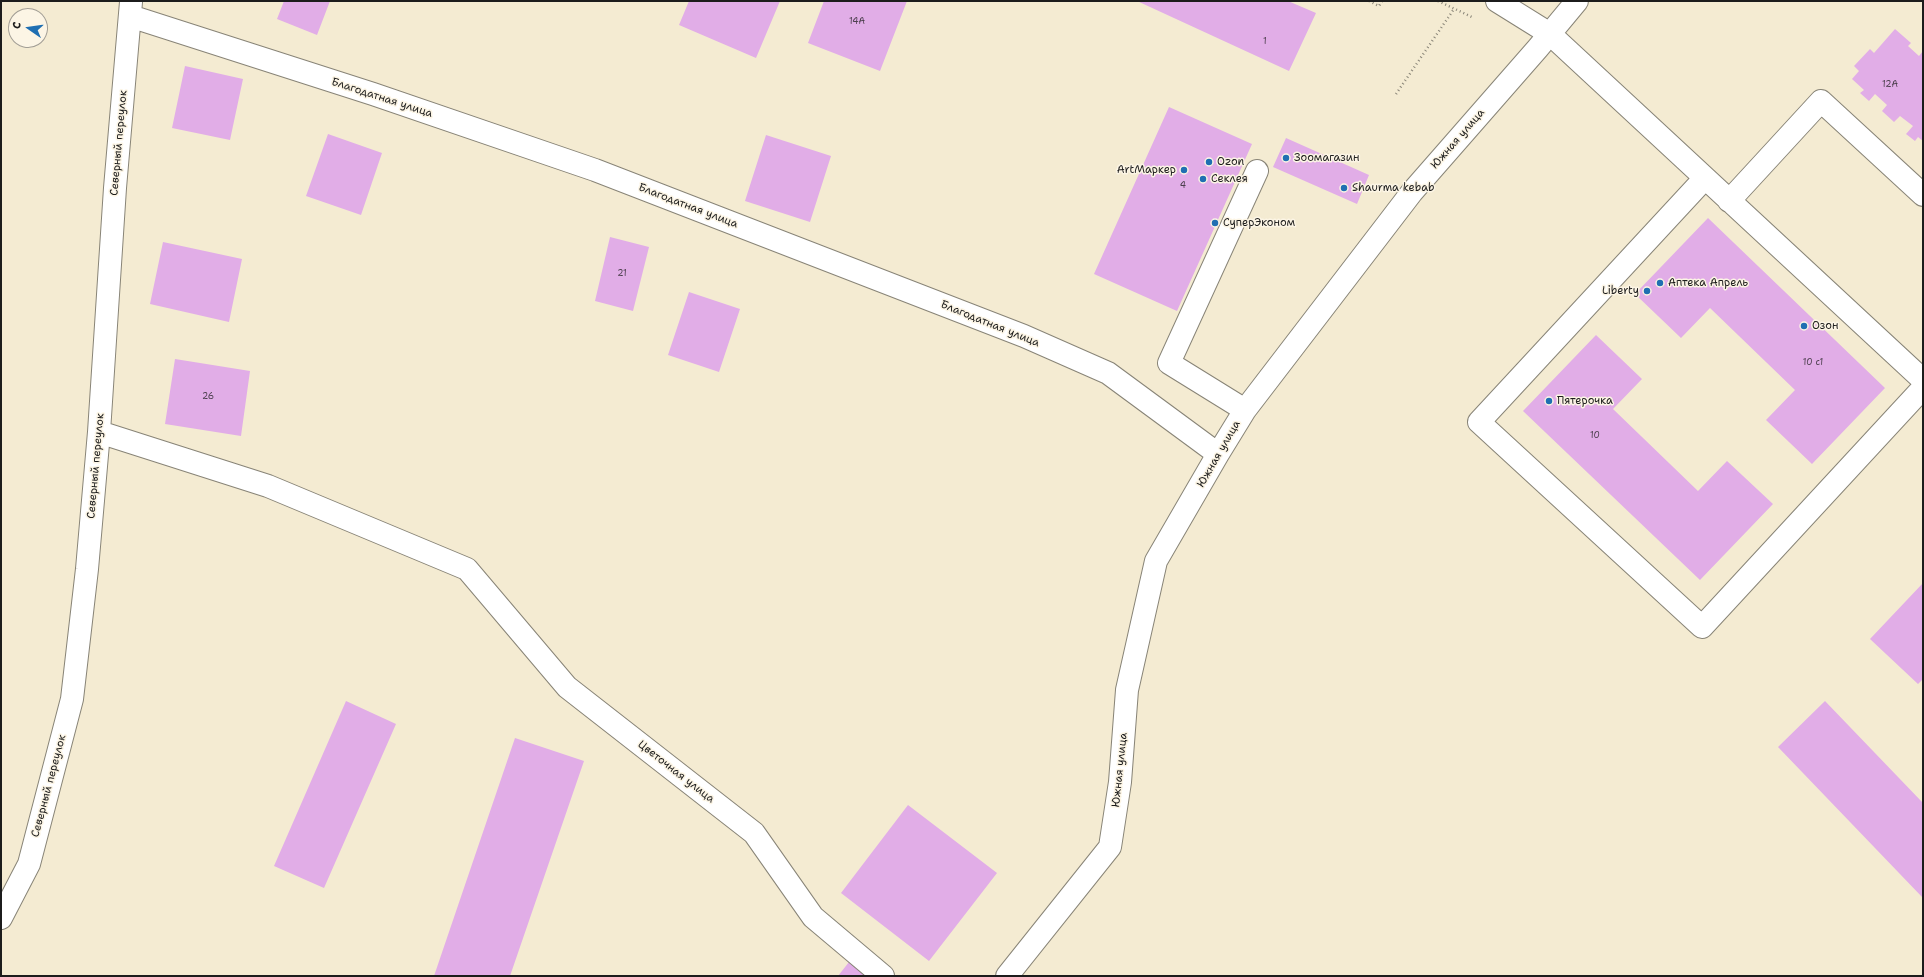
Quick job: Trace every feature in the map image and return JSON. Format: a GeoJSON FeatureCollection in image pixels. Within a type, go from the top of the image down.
{"type":"FeatureCollection","features":[{"type":"Feature","properties":{"kind":"street"},"geometry":{"type":"LineString","coordinates":[[1497,1],[1550,34],[1923,380]]}},
{"type":"Feature","properties":{"kind":"street","name":"Южная улица"},"geometry":{"type":"LineString","coordinates":[[1007,976],[1110,847],[1120,782],[1127,690],[1156,561],[1218,454],[1245,410],[1412,192],[1577,1]]}},
{"type":"Feature","properties":{"kind":"street","name":"Северный переулок"},"geometry":{"type":"LineString","coordinates":[[1,918],[29,864],[72,699],[87,569],[99,432],[115,188],[130,8]]}},
{"type":"Feature","properties":{"kind":"street","name":"Благодатная улица"},"geometry":{"type":"LineString","coordinates":[[130,8],[372,94],[595,170],[1024,336],[1108,373],[1218,454]]}},
{"type":"Feature","properties":{"kind":"street"},"geometry":{"type":"LineString","coordinates":[[1729,201],[1821,101],[1923,195]]}},
{"type":"Feature","properties":{"kind":"street"},"geometry":{"type":"LineString","coordinates":[[1245,410],[1169,363],[1257,171]]}},
{"type":"Feature","properties":{"kind":"street"},"geometry":{"type":"LineString","coordinates":[[1705,178],[1479,422],[1702,627],[1923,388]]}},
{"type":"Feature","properties":{"kind":"street","name":"Цветочная улица"},"geometry":{"type":"LineString","coordinates":[[99,432],[268,486],[467,569],[567,687],[754,833],[812,917],[883,976]]}},
{"type":"Feature","properties":{"kind":"path"},"geometry":{"type":"LineString","coordinates":[[1370,1],[1379,6],[1382,1]]}},
{"type":"Feature","properties":{"kind":"path"},"geometry":{"type":"LineString","coordinates":[[1396,94],[1454,9]]}},
{"type":"Feature","properties":{"kind":"building"},"geometry":{"type":"Polygon","coordinates":[[[284,1],[330,1],[317,35],[277,19],[284,1]]]}},
{"type":"Feature","properties":{"kind":"building"},"geometry":{"type":"Polygon","coordinates":[[[689,1],[780,1],[756,58],[679,25],[689,1]]]}},
{"type":"Feature","properties":{"kind":"building"},"geometry":{"type":"Polygon","coordinates":[[[824,1],[907,1],[880,71],[808,43],[824,1]]]}},
{"type":"Feature","properties":{"kind":"building"},"geometry":{"type":"Polygon","coordinates":[[[1137,1],[1288,1],[1316,13],[1289,71],[1137,1]]]}},
{"type":"Feature","properties":{"kind":"building"},"geometry":{"type":"Polygon","coordinates":[[[1895,29],[1911,43],[1908,46],[1919,56],[1923,51],[1923,141],[1918,137],[1915,141],[1906,134],[1913,126],[1900,116],[1894,122],[1882,111],[1887,105],[1875,94],[1869,101],[1860,93],[1864,90],[1852,79],[1859,71],[1854,66],[1870,49],[1874,53],[1895,29]]]}},
{"type":"Feature","properties":{"kind":"building"},"geometry":{"type":"Polygon","coordinates":[[[185,66],[243,79],[230,140],[172,128],[185,66]]]}},
{"type":"Feature","properties":{"kind":"building"},"geometry":{"type":"Polygon","coordinates":[[[1169,107],[1252,144],[1177,311],[1094,274],[1169,107]]]}},
{"type":"Feature","properties":{"kind":"building"},"geometry":{"type":"Polygon","coordinates":[[[328,134],[382,153],[361,215],[306,196],[328,134]]]}},
{"type":"Feature","properties":{"kind":"building"},"geometry":{"type":"Polygon","coordinates":[[[766,135],[831,156],[810,222],[745,201],[766,135]]]}},
{"type":"Feature","properties":{"kind":"building"},"geometry":{"type":"Polygon","coordinates":[[[1286,138],[1369,175],[1357,204],[1273,167],[1286,138]]]}},
{"type":"Feature","properties":{"kind":"building"},"geometry":{"type":"Polygon","coordinates":[[[1708,218],[1885,388],[1812,464],[1766,420],[1795,390],[1710,308],[1681,338],[1635,294],[1708,218]]]}},
{"type":"Feature","properties":{"kind":"building"},"geometry":{"type":"Polygon","coordinates":[[[610,237],[649,247],[633,311],[595,301],[610,237]]]}},
{"type":"Feature","properties":{"kind":"building"},"geometry":{"type":"Polygon","coordinates":[[[163,242],[242,259],[229,322],[150,304],[163,242]]]}},
{"type":"Feature","properties":{"kind":"building"},"geometry":{"type":"Polygon","coordinates":[[[689,292],[740,309],[719,372],[668,355],[689,292]]]}},
{"type":"Feature","properties":{"kind":"building"},"geometry":{"type":"Polygon","coordinates":[[[1596,335],[1642,379],[1613,409],[1698,491],[1727,461],[1773,504],[1700,580],[1523,411],[1596,335]]]}},
{"type":"Feature","properties":{"kind":"building"},"geometry":{"type":"Polygon","coordinates":[[[175,359],[250,371],[241,436],[165,424],[175,359]]]}},
{"type":"Feature","properties":{"kind":"building"},"geometry":{"type":"Polygon","coordinates":[[[1923,583],[1923,679],[1918,684],[1870,639],[1923,583]]]}},
{"type":"Feature","properties":{"kind":"building"},"geometry":{"type":"Polygon","coordinates":[[[346,701],[396,724],[324,888],[274,866],[346,701]]]}},
{"type":"Feature","properties":{"kind":"building"},"geometry":{"type":"Polygon","coordinates":[[[1825,701],[1923,803],[1923,898],[1778,747],[1825,701]]]}},
{"type":"Feature","properties":{"kind":"building"},"geometry":{"type":"Polygon","coordinates":[[[515,738],[584,761],[510,976],[434,976],[515,738]]]}},
{"type":"Feature","properties":{"kind":"building"},"geometry":{"type":"Polygon","coordinates":[[[908,805],[997,873],[929,961],[841,893],[908,805]]]}},
{"type":"Feature","properties":{"kind":"building"},"geometry":{"type":"Polygon","coordinates":[[[849,962],[866,976],[838,976],[849,962]]]}},
{"type":"Feature","properties":{"kind":"place","name":"Зоомагазин"},"geometry":{"type":"Point","coordinates":[1286,158]}},
{"type":"Feature","properties":{"kind":"place","name":"Ozon"},"geometry":{"type":"Point","coordinates":[1209,162]}},
{"type":"Feature","properties":{"kind":"place","name":"ArtМаркер"},"geometry":{"type":"Point","coordinates":[1184,170]}},
{"type":"Feature","properties":{"kind":"place","name":"Секлея"},"geometry":{"type":"Point","coordinates":[1203,179]}},
{"type":"Feature","properties":{"kind":"place","name":"Shaurma kebab"},"geometry":{"type":"Point","coordinates":[1344,188]}},
{"type":"Feature","properties":{"kind":"place","name":"СуперЭконом"},"geometry":{"type":"Point","coordinates":[1215,223]}},
{"type":"Feature","properties":{"kind":"place","name":"Аптека Апрель"},"geometry":{"type":"Point","coordinates":[1660,283]}},
{"type":"Feature","properties":{"kind":"place","name":"Liberty"},"geometry":{"type":"Point","coordinates":[1647,291]}},
{"type":"Feature","properties":{"kind":"place","name":"Озон"},"geometry":{"type":"Point","coordinates":[1804,326]}},
{"type":"Feature","properties":{"kind":"place","name":"Пятерочка"},"geometry":{"type":"Point","coordinates":[1549,401]}}]}
